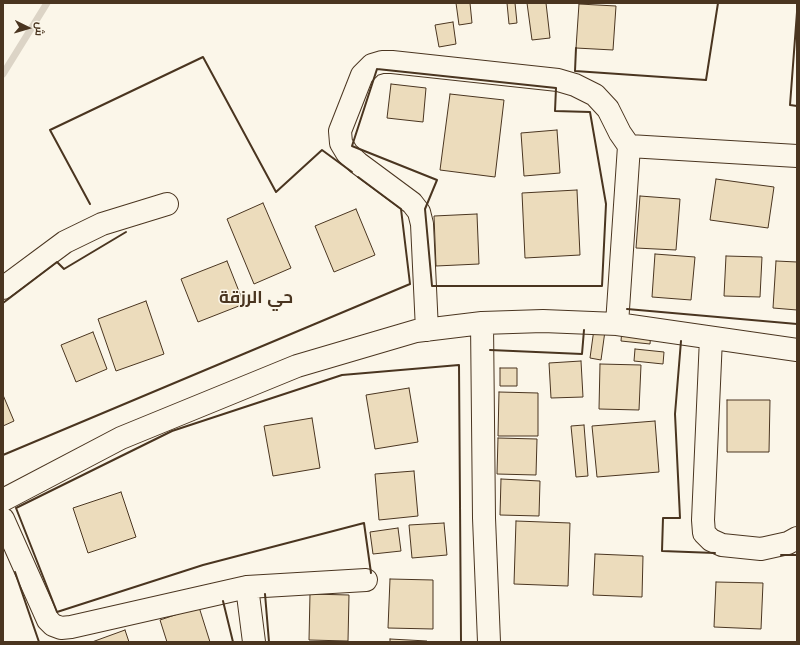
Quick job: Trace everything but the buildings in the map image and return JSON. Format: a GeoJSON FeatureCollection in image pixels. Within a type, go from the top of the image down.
{"type":"FeatureCollection","features":[{"type":"Feature","properties":{"kind":"street"},"geometry":{"type":"LineString","coordinates":[[427,330],[422,224],[419,212],[412,203],[358,163],[347,153],[341,143],[340,131],[362,75],[372,65],[382,62],[558,80],[575,85],[595,95],[608,109],[620,133],[629,146],[617,324]]}},
{"type":"Feature","properties":{"kind":"street"},"geometry":{"type":"LineString","coordinates":[[629,146],[797,156]]}},
{"type":"Feature","properties":{"kind":"street"},"geometry":{"type":"LineString","coordinates":[[3,288],[65,242],[102,224],[167,204]]}},
{"type":"Feature","properties":{"kind":"street"},"geometry":{"type":"LineString","coordinates":[[3,500],[121,438],[304,364],[416,331],[482,323],[543,321],[617,324],[797,350]]}},
{"type":"Feature","properties":{"kind":"street"},"geometry":{"type":"LineString","coordinates":[[482,323],[484,510],[488,642]]}},
{"type":"Feature","properties":{"kind":"street"},"geometry":{"type":"LineString","coordinates":[[711,338],[702,520],[704,533],[711,540],[722,545],[761,549],[788,543],[797,538]]}},
{"type":"Feature","properties":{"kind":"street"},"geometry":{"type":"LineString","coordinates":[[3,519],[48,620],[53,625],[61,628],[247,587],[366,580]]}},
{"type":"Feature","properties":{"kind":"street"},"geometry":{"type":"LineString","coordinates":[[247,587],[254,642]]}},
{"type":"Feature","properties":{"kind":"waterway"},"geometry":{"type":"LineString","coordinates":[[3,74],[47,3]]}},
{"type":"Feature","properties":{"kind":"wall"},"geometry":{"type":"LineString","coordinates":[[576,48],[575,71],[706,80],[718,3]]}},
{"type":"Feature","properties":{"kind":"wall"},"geometry":{"type":"LineString","coordinates":[[797,12],[790,105],[797,106]]}},
{"type":"Feature","properties":{"kind":"wall"},"geometry":{"type":"LineString","coordinates":[[90,204],[50,130],[203,57],[276,192],[322,150],[352,172]]}},
{"type":"Feature","properties":{"kind":"wall"},"geometry":{"type":"LineString","coordinates":[[377,69],[556,88],[555,111],[590,112],[606,204],[602,286],[432,286],[425,209],[437,180],[352,146],[377,69]]}},
{"type":"Feature","properties":{"kind":"wall"},"geometry":{"type":"LineString","coordinates":[[3,455],[410,284],[401,209],[358,177]]}},
{"type":"Feature","properties":{"kind":"wall"},"geometry":{"type":"LineString","coordinates":[[3,303],[57,262],[64,269],[126,232]]}},
{"type":"Feature","properties":{"kind":"wall"},"geometry":{"type":"LineString","coordinates":[[627,309],[797,324]]}},
{"type":"Feature","properties":{"kind":"wall"},"geometry":{"type":"LineString","coordinates":[[490,350],[582,354],[584,330]]}},
{"type":"Feature","properties":{"kind":"wall"},"geometry":{"type":"LineString","coordinates":[[681,341],[675,414],[680,518],[663,518],[662,551],[715,553]]}},
{"type":"Feature","properties":{"kind":"wall"},"geometry":{"type":"LineString","coordinates":[[371,573],[364,523],[203,565],[57,612],[16,508],[172,431],[342,375],[459,365],[461,642]]}},
{"type":"Feature","properties":{"kind":"wall"},"geometry":{"type":"LineString","coordinates":[[781,555],[797,555]]}},
{"type":"Feature","properties":{"kind":"wall"},"geometry":{"type":"LineString","coordinates":[[15,572],[39,642]]}},
{"type":"Feature","properties":{"kind":"wall"},"geometry":{"type":"LineString","coordinates":[[265,594],[269,642]]}},
{"type":"Feature","properties":{"kind":"wall"},"geometry":{"type":"LineString","coordinates":[[223,601],[233,642]]}},
{"type":"Feature","properties":{"kind":"district","name":"حي الرزقة"},"geometry":{"type":"Point","coordinates":[256,298]}}]}
